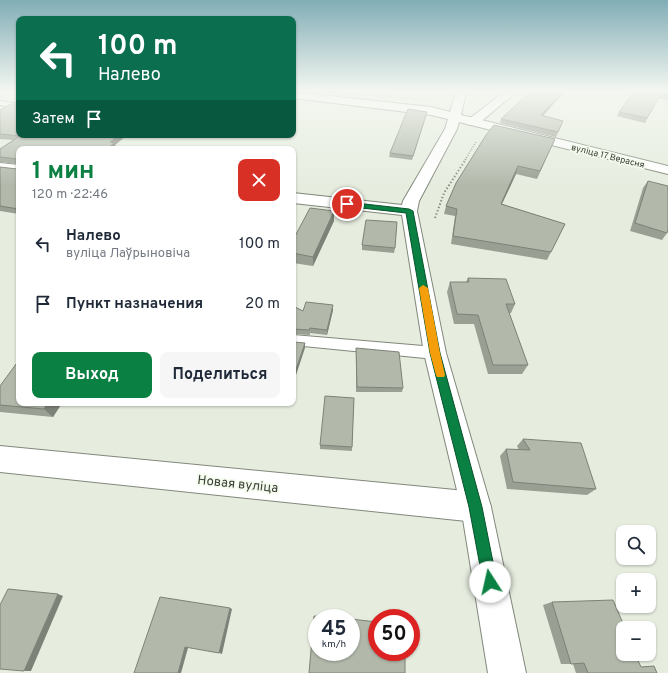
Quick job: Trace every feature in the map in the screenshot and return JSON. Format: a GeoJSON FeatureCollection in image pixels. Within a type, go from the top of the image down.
{"type":"FeatureCollection","features":[{"type":"Feature","properties":{"kind":"main road"},"geometry":{"type":"LineString","coordinates":[[453,123],[411,202],[409,211],[435,353],[476,507],[507,673]]}},
{"type":"Feature","properties":{"kind":"main road","name":"вуліца 17 Верасня"},"geometry":{"type":"LineString","coordinates":[[479,123],[668,170]]}},
{"type":"Feature","properties":{"kind":"main road"},"geometry":{"type":"LineString","coordinates":[[0,167],[16,169]]}},
{"type":"Feature","properties":{"kind":"main road"},"geometry":{"type":"LineString","coordinates":[[296,198],[409,211]]}},
{"type":"Feature","properties":{"kind":"main road","name":"Новая вуліца"},"geometry":{"type":"LineString","coordinates":[[0,459],[476,507]]}},
{"type":"Feature","properties":{"kind":"lane"},"geometry":{"type":"LineString","coordinates":[[296,340],[435,353]]}},
{"type":"Feature","properties":{"kind":"path"},"geometry":{"type":"LineString","coordinates":[[434,221],[444,193],[476,141]]}},
{"type":"Feature","properties":{"kind":"building"},"geometry":{"type":"Polygon","coordinates":[[[0,123],[16,123],[16,136],[0,134],[0,123]]]}},
{"type":"Feature","properties":{"kind":"building"},"geometry":{"type":"Polygon","coordinates":[[[402,123],[423,123],[413,156],[390,153],[402,123]]]}},
{"type":"Feature","properties":{"kind":"building"},"geometry":{"type":"Polygon","coordinates":[[[520,123],[562,123],[558,132],[520,123]]]}},
{"type":"Feature","properties":{"kind":"building"},"geometry":{"type":"Polygon","coordinates":[[[494,125],[555,139],[540,171],[518,166],[501,204],[565,224],[551,252],[453,236],[457,209],[446,206],[456,183],[486,135],[494,125]]]}},
{"type":"Feature","properties":{"kind":"building"},"geometry":{"type":"Polygon","coordinates":[[[17,138],[115,138],[110,142],[114,143],[110,146],[16,146],[16,159],[0,157],[0,149],[17,138]]]}},
{"type":"Feature","properties":{"kind":"building"},"geometry":{"type":"Polygon","coordinates":[[[0,167],[16,169],[16,209],[0,206],[0,167]]]}},
{"type":"Feature","properties":{"kind":"building"},"geometry":{"type":"Polygon","coordinates":[[[648,181],[668,186],[667,233],[635,223],[648,181]]]}},
{"type":"Feature","properties":{"kind":"building"},"geometry":{"type":"Polygon","coordinates":[[[310,208],[334,211],[313,257],[296,254],[296,234],[310,208]]]}},
{"type":"Feature","properties":{"kind":"building"},"geometry":{"type":"Polygon","coordinates":[[[366,220],[397,222],[395,248],[362,245],[366,220]]]}},
{"type":"Feature","properties":{"kind":"building"},"geometry":{"type":"Polygon","coordinates":[[[468,278],[506,279],[515,304],[506,304],[528,365],[493,365],[478,315],[457,314],[450,282],[469,282],[468,278]]]}},
{"type":"Feature","properties":{"kind":"building"},"geometry":{"type":"Polygon","coordinates":[[[306,302],[333,305],[327,330],[310,328],[309,330],[296,329],[296,308],[303,311],[306,302]]]}},
{"type":"Feature","properties":{"kind":"building"},"geometry":{"type":"Polygon","coordinates":[[[296,342],[305,343],[296,369],[296,342]]]}},
{"type":"Feature","properties":{"kind":"building"},"geometry":{"type":"Polygon","coordinates":[[[356,348],[399,352],[403,388],[357,387],[356,348]]]}},
{"type":"Feature","properties":{"kind":"building"},"geometry":{"type":"Polygon","coordinates":[[[16,364],[16,406],[46,406],[44,409],[0,405],[0,386],[16,364]]]}},
{"type":"Feature","properties":{"kind":"building"},"geometry":{"type":"Polygon","coordinates":[[[325,396],[354,398],[352,447],[320,445],[325,396]]]}},
{"type":"Feature","properties":{"kind":"building"},"geometry":{"type":"Polygon","coordinates":[[[523,439],[581,443],[596,489],[513,482],[506,449],[530,450],[523,439]]]}},
{"type":"Feature","properties":{"kind":"building"},"geometry":{"type":"Polygon","coordinates":[[[8,589],[58,594],[24,671],[0,669],[0,605],[8,589]]]}},
{"type":"Feature","properties":{"kind":"building"},"geometry":{"type":"Polygon","coordinates":[[[160,597],[230,608],[219,653],[185,647],[178,673],[134,673],[160,597]]]}},
{"type":"Feature","properties":{"kind":"building"},"geometry":{"type":"Polygon","coordinates":[[[613,600],[616,607],[616,613],[619,613],[622,621],[616,621],[616,661],[638,661],[641,667],[654,666],[657,673],[588,673],[584,663],[571,664],[552,602],[613,600]]]}},
{"type":"Feature","properties":{"kind":"building"},"geometry":{"type":"Polygon","coordinates":[[[360,620],[368,621],[368,661],[405,661],[405,673],[309,673],[310,661],[360,661],[360,620]]]}},
{"type":"Feature","properties":{"kind":"slow traffic"},"geometry":{"type":"LineString","coordinates":[[423,288],[435,353],[441,375]]}},
{"type":"Feature","properties":{"kind":"route"},"geometry":{"type":"LineString","coordinates":[[347,204],[409,211],[435,353],[476,507],[490,582]]}}]}
